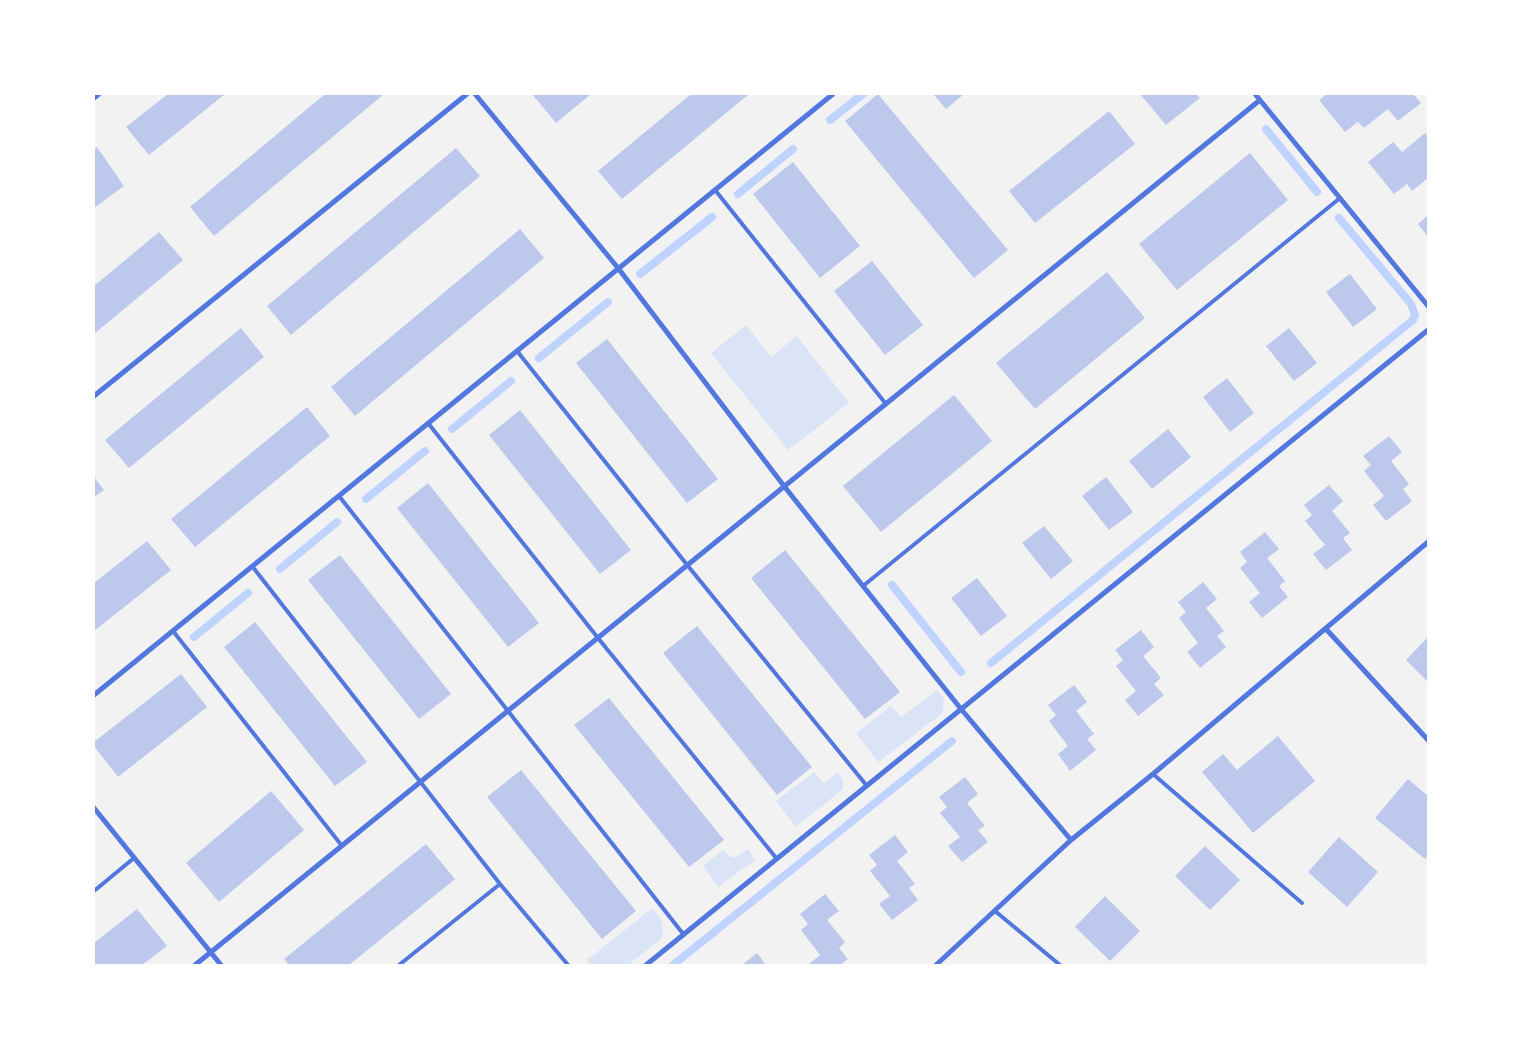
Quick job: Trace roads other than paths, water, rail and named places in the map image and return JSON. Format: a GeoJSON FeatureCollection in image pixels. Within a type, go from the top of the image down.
{"type":"FeatureCollection","features":[{"type":"Feature","properties":{"kind":"street"},"geometry":{"type":"LineString","coordinates":[[94,98],[99,94]]}},
{"type":"Feature","properties":{"kind":"street"},"geometry":{"type":"LineString","coordinates":[[94,396],[467,94]]}},
{"type":"Feature","properties":{"kind":"street"},"geometry":{"type":"LineString","coordinates":[[476,94],[618,268],[784,486],[961,709],[1071,840]]}},
{"type":"Feature","properties":{"kind":"street"},"geometry":{"type":"LineString","coordinates":[[94,695],[833,94]]}},
{"type":"Feature","properties":{"kind":"street"},"geometry":{"type":"LineString","coordinates":[[1255,94],[1428,306]]}},
{"type":"Feature","properties":{"kind":"street"},"geometry":{"type":"LineString","coordinates":[[195,965],[1260,100]]}},
{"type":"Feature","properties":{"kind":"street"},"geometry":{"type":"LineString","coordinates":[[646,965],[1428,330]]}},
{"type":"Feature","properties":{"kind":"street"},"geometry":{"type":"LineString","coordinates":[[936,965],[1071,840],[1428,542]]}},
{"type":"Feature","properties":{"kind":"street"},"geometry":{"type":"LineString","coordinates":[[1326,629],[1428,740]]}},
{"type":"Feature","properties":{"kind":"street"},"geometry":{"type":"LineString","coordinates":[[94,808],[221,965]]}},
{"type":"Feature","properties":{"kind":"lane"},"geometry":{"type":"LineString","coordinates":[[715,190],[886,404]]}},
{"type":"Feature","properties":{"kind":"lane"},"geometry":{"type":"LineString","coordinates":[[863,586],[1340,198]]}},
{"type":"Feature","properties":{"kind":"lane"},"geometry":{"type":"LineString","coordinates":[[517,351],[688,566],[867,786]]}},
{"type":"Feature","properties":{"kind":"lane"},"geometry":{"type":"LineString","coordinates":[[428,423],[598,638],[777,859]]}},
{"type":"Feature","properties":{"kind":"lane"},"geometry":{"type":"LineString","coordinates":[[339,496],[684,934]]}},
{"type":"Feature","properties":{"kind":"lane"},"geometry":{"type":"LineString","coordinates":[[252,566],[500,884],[568,965]]}},
{"type":"Feature","properties":{"kind":"lane"},"geometry":{"type":"LineString","coordinates":[[173,631],[342,846]]}},
{"type":"Feature","properties":{"kind":"lane"},"geometry":{"type":"LineString","coordinates":[[1152,774],[1302,903]]}},
{"type":"Feature","properties":{"kind":"lane"},"geometry":{"type":"LineString","coordinates":[[94,891],[134,858]]}},
{"type":"Feature","properties":{"kind":"lane"},"geometry":{"type":"LineString","coordinates":[[399,965],[500,884]]}},
{"type":"Feature","properties":{"kind":"lane"},"geometry":{"type":"LineString","coordinates":[[994,911],[1060,965]]}},
{"type":"Feature","properties":{"kind":"waterway"},"geometry":{"type":"LineString","coordinates":[[830,120],[863,94]]}},
{"type":"Feature","properties":{"kind":"waterway"},"geometry":{"type":"LineString","coordinates":[[1266,129],[1317,192]]}},
{"type":"Feature","properties":{"kind":"waterway"},"geometry":{"type":"LineString","coordinates":[[738,194],[793,149]]}},
{"type":"Feature","properties":{"kind":"waterway"},"geometry":{"type":"LineString","coordinates":[[640,274],[712,217]]}},
{"type":"Feature","properties":{"kind":"waterway"},"geometry":{"type":"LineString","coordinates":[[991,663],[1413,320],[1415,315],[1411,304],[1339,218]]}},
{"type":"Feature","properties":{"kind":"waterway"},"geometry":{"type":"LineString","coordinates":[[539,358],[608,302]]}},
{"type":"Feature","properties":{"kind":"waterway"},"geometry":{"type":"LineString","coordinates":[[452,429],[511,381]]}},
{"type":"Feature","properties":{"kind":"waterway"},"geometry":{"type":"LineString","coordinates":[[366,499],[425,451]]}},
{"type":"Feature","properties":{"kind":"waterway"},"geometry":{"type":"LineString","coordinates":[[280,569],[337,522]]}},
{"type":"Feature","properties":{"kind":"waterway"},"geometry":{"type":"LineString","coordinates":[[892,585],[961,672]]}},
{"type":"Feature","properties":{"kind":"waterway"},"geometry":{"type":"LineString","coordinates":[[194,637],[248,593]]}},
{"type":"Feature","properties":{"kind":"waterway"},"geometry":{"type":"LineString","coordinates":[[673,965],[952,741]]}}]}
